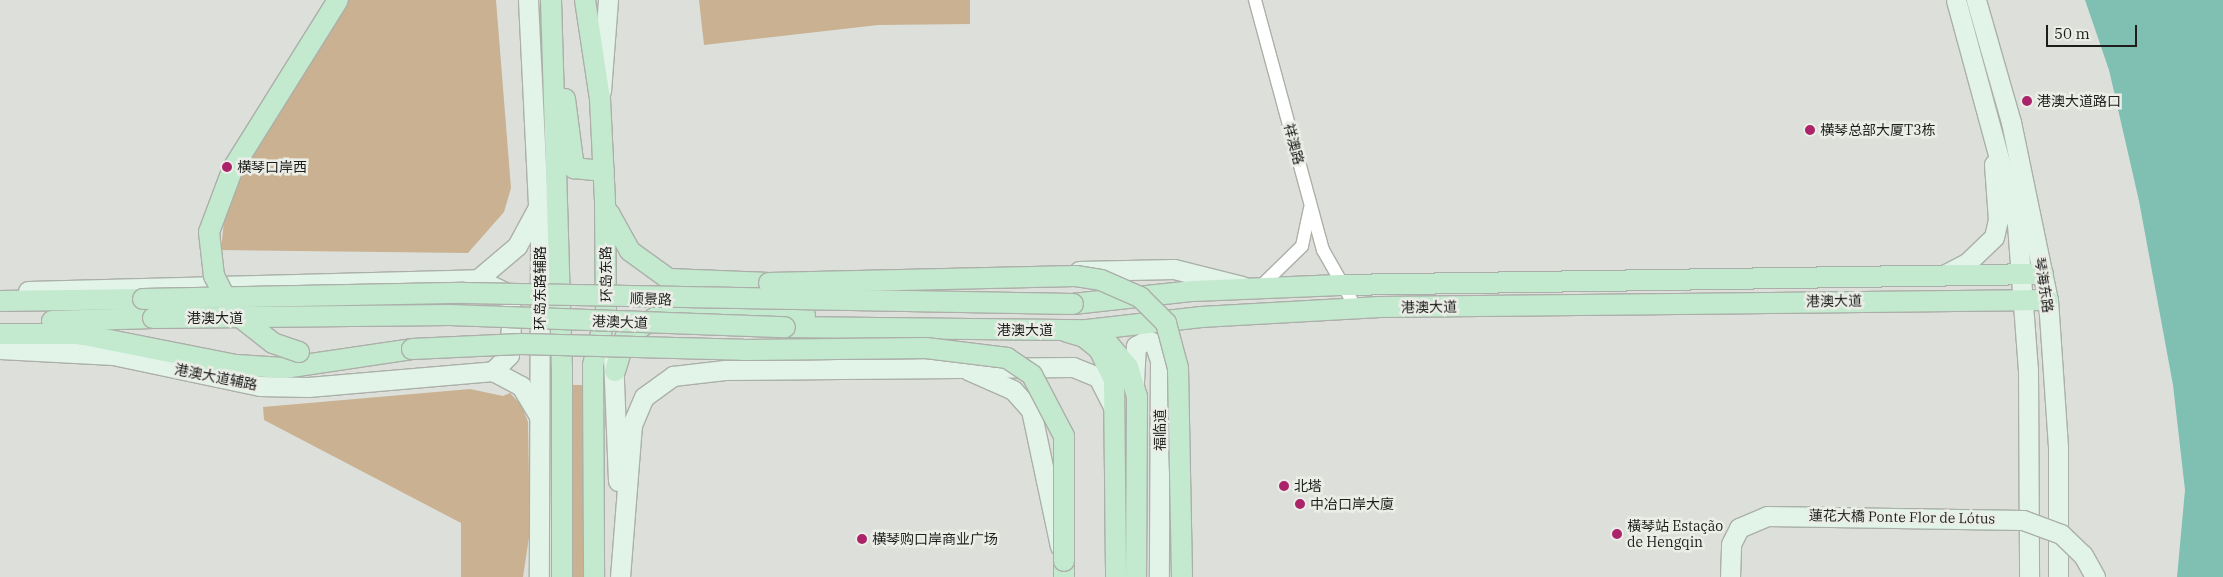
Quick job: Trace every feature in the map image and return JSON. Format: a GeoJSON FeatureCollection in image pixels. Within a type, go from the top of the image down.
{"type":"FeatureCollection","features":[{"type":"Feature","properties":{"kind":"main road"},"geometry":{"type":"LineString","coordinates":[[338,0],[233,168],[213,210],[210,256],[232,311],[273,343],[334,356],[412,349],[520,344],[743,350],[926,348],[1007,358],[1032,375],[1057,415],[1064,436],[1064,569]]}},
{"type":"Feature","properties":{"kind":"main road","name":"环岛东路辅路"},"geometry":{"type":"LineString","coordinates":[[528,0],[538,205],[539,577]]}},
{"type":"Feature","properties":{"kind":"main road"},"geometry":{"type":"LineString","coordinates":[[551,0],[562,368],[562,577]]}},
{"type":"Feature","properties":{"kind":"main road","name":"环岛东路"},"geometry":{"type":"LineString","coordinates":[[585,0],[600,99],[605,200],[601,305],[593,365],[594,577]]}},
{"type":"Feature","properties":{"kind":"main road"},"geometry":{"type":"LineString","coordinates":[[600,99],[608,0]]}},
{"type":"Feature","properties":{"kind":"main road","name":"琴海东路"},"geometry":{"type":"LineString","coordinates":[[1956,0],[2000,154],[2016,224],[2024,299],[2029,577]]}},
{"type":"Feature","properties":{"kind":"main road","name":"琴海东路"},"geometry":{"type":"LineString","coordinates":[[1976,0],[2011,122],[2048,300],[2058,448],[2058,577]]}},
{"type":"Feature","properties":{"kind":"main road"},"geometry":{"type":"LineString","coordinates":[[553,41],[570,122],[574,168],[604,171]]}},
{"type":"Feature","properties":{"kind":"main road"},"geometry":{"type":"LineString","coordinates":[[1944,275],[1966,263],[1994,237],[1998,220],[1994,164],[2000,154]]}},
{"type":"Feature","properties":{"kind":"main road"},"geometry":{"type":"LineString","coordinates":[[605,200],[622,242],[653,272],[676,280],[764,287],[1188,292]]}},
{"type":"Feature","properties":{"kind":"main road"},"geometry":{"type":"LineString","coordinates":[[478,279],[517,246],[538,205]]}},
{"type":"Feature","properties":{"kind":"main road"},"geometry":{"type":"LineString","coordinates":[[676,280],[1174,269],[1256,288]]}},
{"type":"Feature","properties":{"kind":"main road"},"geometry":{"type":"LineString","coordinates":[[2021,275],[2043,274]]}},
{"type":"Feature","properties":{"kind":"main road","name":"港澳大道"},"geometry":{"type":"LineString","coordinates":[[705,301],[1073,304],[1188,292],[1340,285],[2021,275]]}},
{"type":"Feature","properties":{"kind":"main road"},"geometry":{"type":"LineString","coordinates":[[746,370],[737,354],[741,314],[764,287],[1076,276],[1101,280],[1140,297],[1166,323],[1178,368],[1182,577]]}},
{"type":"Feature","properties":{"kind":"main road"},"geometry":{"type":"LineString","coordinates":[[0,292],[478,279],[505,292],[512,311],[509,355],[493,371],[521,386],[540,418]]}},
{"type":"Feature","properties":{"kind":"main road","name":"港澳大道"},"geometry":{"type":"LineString","coordinates":[[0,301],[464,293],[601,305]]}},
{"type":"Feature","properties":{"kind":"main road","name":"港澳大道"},"geometry":{"type":"LineString","coordinates":[[0,322],[152,318],[450,315],[786,327],[1087,330],[1201,317],[1356,308],[2048,300]]}},
{"type":"Feature","properties":{"kind":"main road","name":"顺景路"},"geometry":{"type":"LineString","coordinates":[[601,305],[705,301]]}},
{"type":"Feature","properties":{"kind":"main road"},"geometry":{"type":"LineString","coordinates":[[601,305],[615,371],[620,577]]}},
{"type":"Feature","properties":{"kind":"main road"},"geometry":{"type":"LineString","coordinates":[[615,371],[626,338],[659,315],[1201,317]]}},
{"type":"Feature","properties":{"kind":"main road"},"geometry":{"type":"LineString","coordinates":[[1,347],[80,334],[236,364],[284,368],[525,335],[786,327]]}},
{"type":"Feature","properties":{"kind":"main road"},"geometry":{"type":"LineString","coordinates":[[1053,330],[1084,337],[1110,363],[1115,422],[1116,577]]}},
{"type":"Feature","properties":{"kind":"main road","name":"福临道"},"geometry":{"type":"LineString","coordinates":[[1087,330],[1119,353],[1134,382]]}},
{"type":"Feature","properties":{"kind":"main road","name":"福临道"},"geometry":{"type":"LineString","coordinates":[[1136,577],[1134,382],[1136,346],[1147,340],[1154,343],[1160,360],[1159,577]]}},
{"type":"Feature","properties":{"kind":"main road","name":"港澳大道辅路"},"geometry":{"type":"LineString","coordinates":[[1,347],[113,355],[260,386],[308,387],[493,371]]}},
{"type":"Feature","properties":{"kind":"main road"},"geometry":{"type":"LineString","coordinates":[[963,367],[1013,390],[1031,410],[1064,569]]}},
{"type":"Feature","properties":{"kind":"main road"},"geometry":{"type":"LineString","coordinates":[[620,577],[632,425],[644,397],[673,376],[746,370],[963,367],[1086,369],[1107,388],[1115,422]]}},
{"type":"Feature","properties":{"kind":"main road","name":"蓮花大橋 Ponte Flor de Lótus"},"geometry":{"type":"LineString","coordinates":[[1730,577],[1731,544],[1739,528],[1767,516],[2023,520],[2061,534],[2082,555],[2095,577]]}},
{"type":"Feature","properties":{"kind":"street","name":"祥澳路"},"geometry":{"type":"LineString","coordinates":[[1255,0],[1323,250],[1340,285],[1356,308]]}},
{"type":"Feature","properties":{"kind":"street"},"geometry":{"type":"LineString","coordinates":[[1256,288],[1302,246],[1311,206]]}},
{"type":"Feature","properties":{"kind":"shaded area"},"geometry":{"type":"Polygon","coordinates":[[[348,0],[496,0],[511,188],[504,212],[468,253],[221,250],[226,201],[348,0]]]}},
{"type":"Feature","properties":{"kind":"shaded area"},"geometry":{"type":"Polygon","coordinates":[[[699,0],[970,0],[970,24],[878,25],[704,45],[699,0]]]}},
{"type":"Feature","properties":{"kind":"shaded area"},"geometry":{"type":"Polygon","coordinates":[[[573,385],[584,385],[583,577],[573,577],[573,385]]]}},
{"type":"Feature","properties":{"kind":"shaded area"},"geometry":{"type":"Polygon","coordinates":[[[470,389],[503,396],[510,393],[522,406],[528,422],[530,531],[523,577],[461,577],[461,523],[264,420],[263,407],[470,389]]]}},
{"type":"Feature","properties":{"kind":"water"},"geometry":{"type":"Polygon","coordinates":[[[2085,0],[2223,0],[2223,577],[2177,577],[2185,490],[2173,385],[2139,201],[2109,70],[2085,0]]]}},
{"type":"Feature","properties":{"kind":"place","name":"港澳大道路口"},"geometry":{"type":"Point","coordinates":[2027,101]}},
{"type":"Feature","properties":{"kind":"place","name":"横琴总部大厦T3栋"},"geometry":{"type":"Point","coordinates":[1810,130]}},
{"type":"Feature","properties":{"kind":"place","name":"横琴口岸西"},"geometry":{"type":"Point","coordinates":[227,167]}},
{"type":"Feature","properties":{"kind":"place","name":"北塔"},"geometry":{"type":"Point","coordinates":[1284,486]}},
{"type":"Feature","properties":{"kind":"place","name":"中冶口岸大廈"},"geometry":{"type":"Point","coordinates":[1300,504]}},
{"type":"Feature","properties":{"kind":"place","name":"橫琴站 Estação de Hengqin"},"geometry":{"type":"Point","coordinates":[1617,534]}},
{"type":"Feature","properties":{"kind":"place","name":"横琴购口岸商业广场"},"geometry":{"type":"Point","coordinates":[862,539]}}]}
